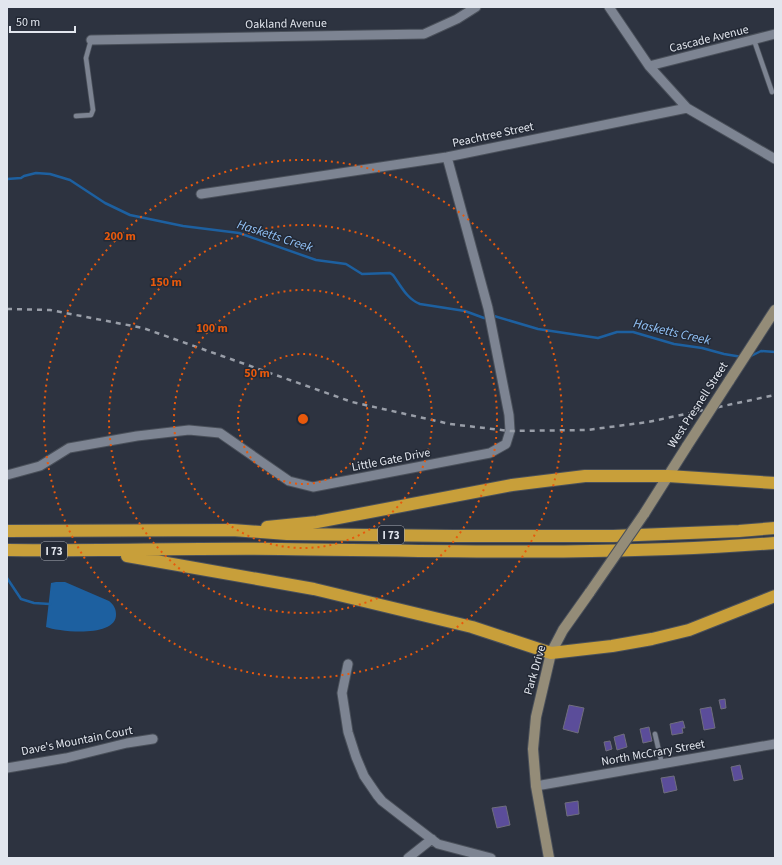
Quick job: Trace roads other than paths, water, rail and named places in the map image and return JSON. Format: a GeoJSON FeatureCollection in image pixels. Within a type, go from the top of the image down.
{"type":"FeatureCollection","features":[{"type":"Feature","properties":{"kind":"highway"},"geometry":{"type":"LineString","coordinates":[[232,530],[317,522],[512,485],[584,476],[668,476],[775,483]]}},
{"type":"Feature","properties":{"kind":"highway","name":"I 73"},"geometry":{"type":"LineString","coordinates":[[7,531],[232,530],[287,534],[613,536],[739,531],[775,528]]}},
{"type":"Feature","properties":{"kind":"highway","name":"I 73"},"geometry":{"type":"LineString","coordinates":[[7,550],[100,551],[202,549],[582,552],[775,543]]}},
{"type":"Feature","properties":{"kind":"highway"},"geometry":{"type":"LineString","coordinates":[[100,551],[314,589],[472,627],[552,653],[612,646],[652,639],[689,630],[775,596]]}},
{"type":"Feature","properties":{"kind":"main road","name":"West Presnell Street"},"geometry":{"type":"LineString","coordinates":[[644,514],[775,310]]}},
{"type":"Feature","properties":{"kind":"main road","name":"Park Drive"},"geometry":{"type":"LineString","coordinates":[[549,858],[536,786],[533,749],[536,717],[552,653],[563,630],[644,514]]}},
{"type":"Feature","properties":{"kind":"street","name":"Oakland Avenue"},"geometry":{"type":"LineString","coordinates":[[91,40],[424,34],[457,19],[476,7]]}},
{"type":"Feature","properties":{"kind":"street"},"geometry":{"type":"LineString","coordinates":[[609,7],[649,66],[687,108],[775,159]]}},
{"type":"Feature","properties":{"kind":"street","name":"Cascade Avenue"},"geometry":{"type":"LineString","coordinates":[[649,66],[775,34]]}},
{"type":"Feature","properties":{"kind":"street","name":"Peachtree Street"},"geometry":{"type":"LineString","coordinates":[[201,194],[447,157],[687,108]]}},
{"type":"Feature","properties":{"kind":"street","name":"Little Gate Drive"},"geometry":{"type":"LineString","coordinates":[[7,475],[40,466],[69,448],[137,436],[189,430],[220,433],[289,480],[313,487],[490,453],[506,444],[510,431],[509,416],[490,316],[447,157]]}},
{"type":"Feature","properties":{"kind":"street"},"geometry":{"type":"LineString","coordinates":[[348,664],[342,693],[350,739],[364,776],[382,801],[438,844],[466,855],[491,858]]}},
{"type":"Feature","properties":{"kind":"street","name":"Dave's Mountain Court"},"geometry":{"type":"LineString","coordinates":[[7,768],[66,758],[127,743],[153,739]]}},
{"type":"Feature","properties":{"kind":"street","name":"North McCrary Street"},"geometry":{"type":"LineString","coordinates":[[536,786],[775,744]]}},
{"type":"Feature","properties":{"kind":"street"},"geometry":{"type":"LineString","coordinates":[[408,858],[432,839]]}},
{"type":"Feature","properties":{"kind":"lane"},"geometry":{"type":"LineString","coordinates":[[76,116],[91,115],[93,110],[86,58],[91,40]]}},
{"type":"Feature","properties":{"kind":"lane"},"geometry":{"type":"LineString","coordinates":[[754,40],[772,92]]}},
{"type":"Feature","properties":{"kind":"lane"},"geometry":{"type":"LineString","coordinates":[[654,734],[662,764]]}},
{"type":"Feature","properties":{"kind":"water"},"geometry":{"type":"Polygon","coordinates":[[[65,582],[109,601],[116,610],[114,622],[107,627],[98,630],[87,631],[63,630],[46,627],[51,583],[65,582]]]}},
{"type":"Feature","properties":{"kind":"waterway","name":"Hasketts Creek"},"geometry":{"type":"LineString","coordinates":[[7,179],[21,178],[36,173],[50,174],[70,180],[105,203],[130,215],[183,226],[239,233],[316,260],[346,264],[362,274],[390,273],[408,296],[415,302],[465,311],[484,318]]}},
{"type":"Feature","properties":{"kind":"waterway","name":"Hasketts Creek"},"geometry":{"type":"LineString","coordinates":[[494,316],[538,329],[598,338],[617,332],[633,332],[674,344],[702,348],[742,357]]}},
{"type":"Feature","properties":{"kind":"waterway","name":"Hasketts Creek"},"geometry":{"type":"LineString","coordinates":[[749,357],[761,351],[775,352]]}},
{"type":"Feature","properties":{"kind":"waterway"},"geometry":{"type":"LineString","coordinates":[[7,578],[21,599],[34,603],[50,604]]}},
{"type":"Feature","properties":{"kind":"railway"},"geometry":{"type":"LineString","coordinates":[[7,309],[50,310],[143,328],[352,402],[450,424],[510,431],[587,430],[648,422],[775,395]]}}]}
